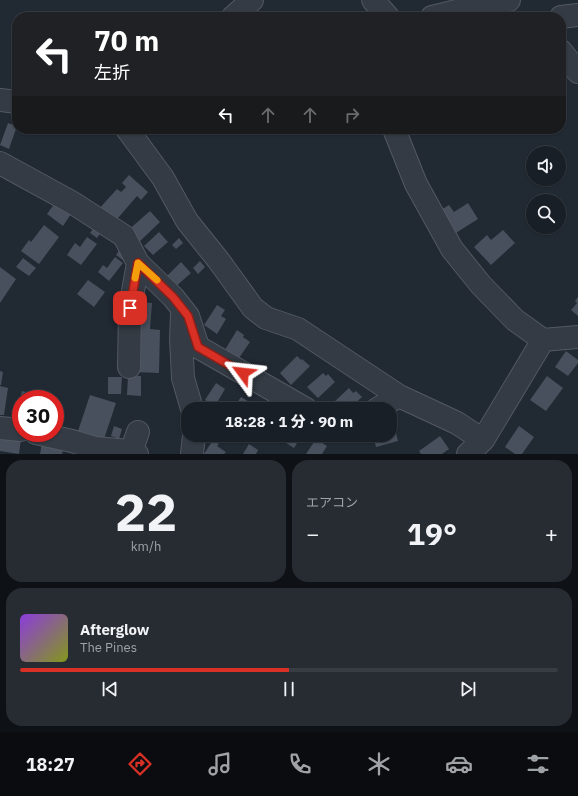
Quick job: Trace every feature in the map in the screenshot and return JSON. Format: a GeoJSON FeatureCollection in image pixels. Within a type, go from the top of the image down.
{"type":"FeatureCollection","features":[{"type":"Feature","properties":{"kind":"street"},"geometry":{"type":"LineString","coordinates":[[239,12],[252,0]]}},
{"type":"Feature","properties":{"kind":"street"},"geometry":{"type":"LineString","coordinates":[[373,0],[384,12]]}},
{"type":"Feature","properties":{"kind":"street"},"geometry":{"type":"LineString","coordinates":[[453,12],[509,0]]}},
{"type":"Feature","properties":{"kind":"street"},"geometry":{"type":"LineString","coordinates":[[566,16],[578,15]]}},
{"type":"Feature","properties":{"kind":"street"},"geometry":{"type":"LineString","coordinates":[[566,57],[578,72]]}},
{"type":"Feature","properties":{"kind":"street"},"geometry":{"type":"LineString","coordinates":[[0,100],[12,101]]}},
{"type":"Feature","properties":{"kind":"street"},"geometry":{"type":"LineString","coordinates":[[131,134],[163,178],[187,221],[219,261],[253,308],[266,318],[298,329],[399,396],[457,423],[476,447],[544,340]]}},
{"type":"Feature","properties":{"kind":"street"},"geometry":{"type":"LineString","coordinates":[[396,134],[416,184],[452,249],[481,286],[510,315],[544,340],[578,337]]}},
{"type":"Feature","properties":{"kind":"street"},"geometry":{"type":"LineString","coordinates":[[0,163],[73,203],[124,236],[138,263],[173,297],[188,316],[198,347],[294,402]]}},
{"type":"Feature","properties":{"kind":"street"},"geometry":{"type":"LineString","coordinates":[[128,367],[130,308],[138,263]]}},
{"type":"Feature","properties":{"kind":"street"},"geometry":{"type":"LineString","coordinates":[[182,308],[181,339],[183,378],[190,402]]}},
{"type":"Feature","properties":{"kind":"street"},"geometry":{"type":"LineString","coordinates":[[389,402],[399,396]]}},
{"type":"Feature","properties":{"kind":"street"},"geometry":{"type":"LineString","coordinates":[[0,428],[12,429]]}},
{"type":"Feature","properties":{"kind":"street"},"geometry":{"type":"LineString","coordinates":[[64,439],[95,448],[136,446]]}},
{"type":"Feature","properties":{"kind":"street"},"geometry":{"type":"LineString","coordinates":[[192,454],[193,442]]}},
{"type":"Feature","properties":{"kind":"building"},"geometry":{"type":"Polygon","coordinates":[[[8,123],[12,124],[12,134],[14,134],[9,149],[0,145],[8,123]]]}},
{"type":"Feature","properties":{"kind":"building"},"geometry":{"type":"Polygon","coordinates":[[[129,175],[148,192],[141,200],[137,196],[112,225],[97,211],[117,189],[121,192],[126,187],[122,183],[129,175]]]}},
{"type":"Feature","properties":{"kind":"building"},"geometry":{"type":"Polygon","coordinates":[[[55,203],[71,214],[63,226],[47,214],[55,203]]]}},
{"type":"Feature","properties":{"kind":"building"},"geometry":{"type":"Polygon","coordinates":[[[468,203],[478,219],[451,236],[436,213],[449,205],[454,212],[468,203]]]}},
{"type":"Feature","properties":{"kind":"building"},"geometry":{"type":"Polygon","coordinates":[[[150,211],[160,222],[137,244],[126,232],[150,211]]]}},
{"type":"Feature","properties":{"kind":"building"},"geometry":{"type":"Polygon","coordinates":[[[44,225],[59,237],[39,264],[21,251],[29,240],[31,242],[44,225]]]}},
{"type":"Feature","properties":{"kind":"building"},"geometry":{"type":"Polygon","coordinates":[[[95,226],[102,231],[97,238],[90,233],[95,226]]]}},
{"type":"Feature","properties":{"kind":"building"},"geometry":{"type":"Polygon","coordinates":[[[503,230],[515,243],[491,265],[474,247],[487,235],[491,240],[503,230]]]}},
{"type":"Feature","properties":{"kind":"building"},"geometry":{"type":"Polygon","coordinates":[[[159,232],[168,242],[153,255],[144,246],[159,232]]]}},
{"type":"Feature","properties":{"kind":"building"},"geometry":{"type":"Polygon","coordinates":[[[87,237],[97,244],[81,265],[67,255],[75,243],[80,247],[87,237]]]}},
{"type":"Feature","properties":{"kind":"building"},"geometry":{"type":"Polygon","coordinates":[[[179,238],[183,243],[176,249],[172,245],[179,238]]]}},
{"type":"Feature","properties":{"kind":"building"},"geometry":{"type":"Polygon","coordinates":[[[120,249],[128,255],[124,261],[116,255],[120,249]]]}},
{"type":"Feature","properties":{"kind":"building"},"geometry":{"type":"Polygon","coordinates":[[[115,257],[123,263],[109,281],[98,272],[103,265],[107,268],[115,257]]]}},
{"type":"Feature","properties":{"kind":"building"},"geometry":{"type":"Polygon","coordinates":[[[23,258],[36,268],[29,276],[16,267],[23,258]]]}},
{"type":"Feature","properties":{"kind":"building"},"geometry":{"type":"Polygon","coordinates":[[[200,261],[205,267],[198,274],[193,268],[200,261]]]}},
{"type":"Feature","properties":{"kind":"building"},"geometry":{"type":"Polygon","coordinates":[[[181,262],[191,273],[174,288],[165,278],[181,262]]]}},
{"type":"Feature","properties":{"kind":"building"},"geometry":{"type":"Polygon","coordinates":[[[0,267],[16,279],[0,303],[0,267]]]}},
{"type":"Feature","properties":{"kind":"building"},"geometry":{"type":"Polygon","coordinates":[[[88,280],[105,292],[94,307],[77,294],[88,280]]]}},
{"type":"Feature","properties":{"kind":"building"},"geometry":{"type":"Polygon","coordinates":[[[578,297],[578,316],[571,310],[577,303],[575,301],[578,297]]]}},
{"type":"Feature","properties":{"kind":"building"},"geometry":{"type":"Polygon","coordinates":[[[140,302],[152,303],[150,329],[160,330],[159,373],[134,372],[140,302]]]}},
{"type":"Feature","properties":{"kind":"building"},"geometry":{"type":"Polygon","coordinates":[[[217,305],[225,310],[221,316],[226,319],[217,334],[204,325],[217,305]]]}},
{"type":"Feature","properties":{"kind":"building"},"geometry":{"type":"Polygon","coordinates":[[[237,330],[250,342],[237,361],[223,353],[237,330]]]}},
{"type":"Feature","properties":{"kind":"building"},"geometry":{"type":"Polygon","coordinates":[[[566,351],[578,360],[578,363],[568,376],[555,367],[566,351]]]}},
{"type":"Feature","properties":{"kind":"building"},"geometry":{"type":"Polygon","coordinates":[[[297,356],[310,366],[291,385],[280,373],[297,356]]]}},
{"type":"Feature","properties":{"kind":"building"},"geometry":{"type":"Polygon","coordinates":[[[0,371],[3,372],[1,385],[0,385],[0,371]]]}},
{"type":"Feature","properties":{"kind":"building"},"geometry":{"type":"Polygon","coordinates":[[[323,373],[326,376],[328,374],[335,382],[318,398],[307,387],[323,373]]]}},
{"type":"Feature","properties":{"kind":"building"},"geometry":{"type":"Polygon","coordinates":[[[128,376],[141,376],[141,396],[127,395],[128,376]]]}},
{"type":"Feature","properties":{"kind":"building"},"geometry":{"type":"Polygon","coordinates":[[[547,376],[563,388],[546,411],[530,400],[547,376]]]}},
{"type":"Feature","properties":{"kind":"building"},"geometry":{"type":"Polygon","coordinates":[[[108,377],[122,377],[121,394],[108,394],[108,377]]]}},
{"type":"Feature","properties":{"kind":"building"},"geometry":{"type":"Polygon","coordinates":[[[216,383],[225,389],[217,402],[208,402],[205,400],[216,383]]]}},
{"type":"Feature","properties":{"kind":"building"},"geometry":{"type":"Polygon","coordinates":[[[0,386],[8,388],[4,415],[0,415],[0,386]]]}},
{"type":"Feature","properties":{"kind":"building"},"geometry":{"type":"Polygon","coordinates":[[[349,388],[353,393],[356,391],[362,397],[357,402],[334,402],[349,388]]]}},
{"type":"Feature","properties":{"kind":"building"},"geometry":{"type":"Polygon","coordinates":[[[90,395],[116,403],[103,442],[77,434],[90,395]]]}},
{"type":"Feature","properties":{"kind":"building"},"geometry":{"type":"Polygon","coordinates":[[[241,397],[249,402],[238,402],[241,397]]]}},
{"type":"Feature","properties":{"kind":"building"},"geometry":{"type":"Polygon","coordinates":[[[114,426],[122,429],[119,439],[111,436],[114,426]]]}},
{"type":"Feature","properties":{"kind":"building"},"geometry":{"type":"Polygon","coordinates":[[[519,426],[534,437],[522,454],[515,454],[505,447],[519,426]]]}},
{"type":"Feature","properties":{"kind":"building"},"geometry":{"type":"Polygon","coordinates":[[[0,436],[12,438],[12,442],[21,442],[19,454],[0,451],[0,436]]]}},
{"type":"Feature","properties":{"kind":"building"},"geometry":{"type":"Polygon","coordinates":[[[440,436],[449,449],[442,454],[421,454],[419,451],[440,436]]]}},
{"type":"Feature","properties":{"kind":"building"},"geometry":{"type":"Polygon","coordinates":[[[212,442],[219,444],[217,446],[226,452],[224,454],[204,454],[212,442]]]}},
{"type":"Feature","properties":{"kind":"building"},"geometry":{"type":"Polygon","coordinates":[[[285,442],[298,442],[294,448],[285,442]]]}},
{"type":"Feature","properties":{"kind":"building"},"geometry":{"type":"Polygon","coordinates":[[[314,442],[321,442],[327,446],[322,454],[306,454],[314,442]]]}},
{"type":"Feature","properties":{"kind":"building"},"geometry":{"type":"Polygon","coordinates":[[[375,442],[394,442],[376,447],[375,442]]]}},
{"type":"Feature","properties":{"kind":"building"},"geometry":{"type":"Polygon","coordinates":[[[42,443],[64,446],[62,454],[40,454],[42,443]]]}},
{"type":"Feature","properties":{"kind":"building"},"geometry":{"type":"Polygon","coordinates":[[[249,444],[258,450],[256,454],[243,454],[249,444]]]}},
{"type":"Feature","properties":{"kind":"slow traffic"},"geometry":{"type":"LineString","coordinates":[[135,278],[138,263],[157,280]]}},
{"type":"Feature","properties":{"kind":"route"},"geometry":{"type":"LineString","coordinates":[[130,308],[138,263],[173,297],[188,316],[198,347],[243,373]]}}]}
